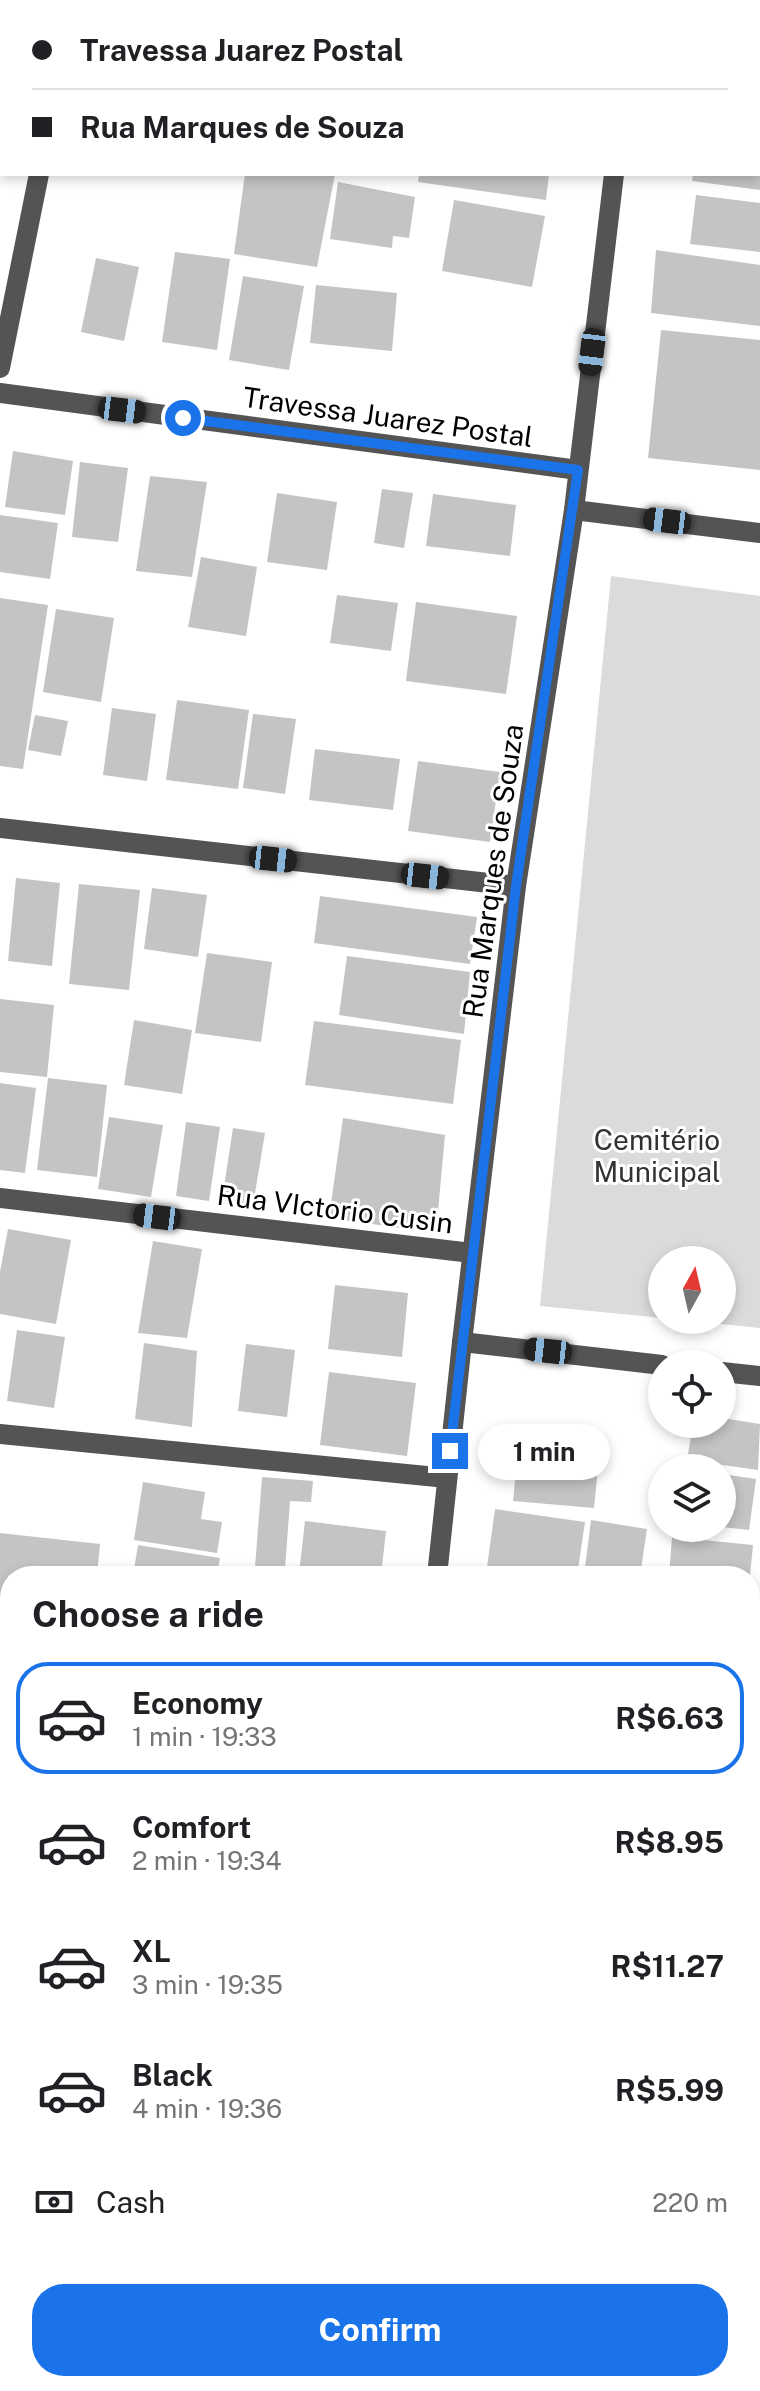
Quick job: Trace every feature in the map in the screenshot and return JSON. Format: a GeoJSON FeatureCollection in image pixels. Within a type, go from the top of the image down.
{"type":"FeatureCollection","features":[{"type":"Feature","properties":{"kind":"street"},"geometry":{"type":"LineString","coordinates":[[0,368],[39,176]]}},
{"type":"Feature","properties":{"kind":"street","name":"Rua Marques de Souza"},"geometry":{"type":"LineString","coordinates":[[438,1566],[516,886],[574,510],[614,176]]}},
{"type":"Feature","properties":{"kind":"street","name":"Travessa Juarez Postal"},"geometry":{"type":"LineString","coordinates":[[0,393],[578,470]]}},
{"type":"Feature","properties":{"kind":"street"},"geometry":{"type":"LineString","coordinates":[[574,510],[760,533]]}},
{"type":"Feature","properties":{"kind":"street"},"geometry":{"type":"LineString","coordinates":[[0,828],[516,886]]}},
{"type":"Feature","properties":{"kind":"street","name":"Rua VIctorio Cusin"},"geometry":{"type":"LineString","coordinates":[[0,1198],[472,1253]]}},
{"type":"Feature","properties":{"kind":"street"},"geometry":{"type":"LineString","coordinates":[[462,1342],[648,1363]]}},
{"type":"Feature","properties":{"kind":"street"},"geometry":{"type":"LineString","coordinates":[[736,1373],[760,1376]]}},
{"type":"Feature","properties":{"kind":"street"},"geometry":{"type":"LineString","coordinates":[[0,1434],[447,1478]]}},
{"type":"Feature","properties":{"kind":"green space","name":"Cemitério Municipal"},"geometry":{"type":"Polygon","coordinates":[[[611,576],[760,596],[760,1328],[736,1326],[736,1246],[648,1246],[648,1317],[540,1306],[611,576]]]}},
{"type":"Feature","properties":{"kind":"building"},"geometry":{"type":"Polygon","coordinates":[[[245,176],[335,176],[317,267],[234,254],[245,176]]]}},
{"type":"Feature","properties":{"kind":"building"},"geometry":{"type":"Polygon","coordinates":[[[419,176],[549,176],[546,200],[418,182],[419,176]]]}},
{"type":"Feature","properties":{"kind":"building"},"geometry":{"type":"Polygon","coordinates":[[[693,176],[760,176],[760,190],[692,181],[693,176]]]}},
{"type":"Feature","properties":{"kind":"building"},"geometry":{"type":"Polygon","coordinates":[[[338,182],[415,197],[409,238],[393,236],[392,248],[330,239],[338,182]]]}},
{"type":"Feature","properties":{"kind":"building"},"geometry":{"type":"Polygon","coordinates":[[[696,195],[760,203],[760,252],[690,244],[696,195]]]}},
{"type":"Feature","properties":{"kind":"building"},"geometry":{"type":"Polygon","coordinates":[[[454,200],[545,216],[532,287],[442,271],[454,200]]]}},
{"type":"Feature","properties":{"kind":"building"},"geometry":{"type":"Polygon","coordinates":[[[656,250],[760,265],[760,326],[651,313],[656,250]]]}},
{"type":"Feature","properties":{"kind":"building"},"geometry":{"type":"Polygon","coordinates":[[[175,252],[230,259],[217,350],[162,342],[175,252]]]}},
{"type":"Feature","properties":{"kind":"building"},"geometry":{"type":"Polygon","coordinates":[[[96,258],[139,267],[124,341],[81,332],[96,258]]]}},
{"type":"Feature","properties":{"kind":"building"},"geometry":{"type":"Polygon","coordinates":[[[243,276],[304,286],[289,370],[229,360],[243,276]]]}},
{"type":"Feature","properties":{"kind":"building"},"geometry":{"type":"Polygon","coordinates":[[[316,285],[397,293],[392,351],[310,343],[316,285]]]}},
{"type":"Feature","properties":{"kind":"building"},"geometry":{"type":"Polygon","coordinates":[[[661,330],[760,340],[760,470],[648,458],[661,330]]]}},
{"type":"Feature","properties":{"kind":"building"},"geometry":{"type":"Polygon","coordinates":[[[13,451],[73,461],[65,515],[5,507],[13,451]]]}},
{"type":"Feature","properties":{"kind":"building"},"geometry":{"type":"Polygon","coordinates":[[[80,462],[128,468],[118,542],[72,537],[80,462]]]}},
{"type":"Feature","properties":{"kind":"building"},"geometry":{"type":"Polygon","coordinates":[[[150,476],[207,482],[192,577],[136,571],[150,476]]]}},
{"type":"Feature","properties":{"kind":"building"},"geometry":{"type":"Polygon","coordinates":[[[382,489],[413,493],[404,548],[374,543],[382,489]]]}},
{"type":"Feature","properties":{"kind":"building"},"geometry":{"type":"Polygon","coordinates":[[[277,493],[337,502],[327,570],[267,562],[277,493]]]}},
{"type":"Feature","properties":{"kind":"building"},"geometry":{"type":"Polygon","coordinates":[[[433,494],[516,505],[510,556],[426,546],[433,494]]]}},
{"type":"Feature","properties":{"kind":"building"},"geometry":{"type":"Polygon","coordinates":[[[0,515],[58,523],[50,579],[0,572],[0,515]]]}},
{"type":"Feature","properties":{"kind":"building"},"geometry":{"type":"Polygon","coordinates":[[[201,557],[257,567],[246,636],[188,627],[201,557]]]}},
{"type":"Feature","properties":{"kind":"building"},"geometry":{"type":"Polygon","coordinates":[[[337,595],[398,603],[391,651],[330,643],[337,595]]]}},
{"type":"Feature","properties":{"kind":"building"},"geometry":{"type":"Polygon","coordinates":[[[0,598],[48,605],[23,769],[0,766],[0,598]]]}},
{"type":"Feature","properties":{"kind":"building"},"geometry":{"type":"Polygon","coordinates":[[[416,602],[517,616],[506,694],[406,681],[416,602]]]}},
{"type":"Feature","properties":{"kind":"building"},"geometry":{"type":"Polygon","coordinates":[[[56,609],[114,618],[101,702],[43,692],[56,609]]]}},
{"type":"Feature","properties":{"kind":"building"},"geometry":{"type":"Polygon","coordinates":[[[177,700],[249,710],[238,789],[166,780],[177,700]]]}},
{"type":"Feature","properties":{"kind":"building"},"geometry":{"type":"Polygon","coordinates":[[[112,708],[156,714],[147,781],[103,775],[112,708]]]}},
{"type":"Feature","properties":{"kind":"building"},"geometry":{"type":"Polygon","coordinates":[[[253,714],[296,719],[285,794],[243,788],[253,714]]]}},
{"type":"Feature","properties":{"kind":"building"},"geometry":{"type":"Polygon","coordinates":[[[35,715],[68,721],[61,756],[28,750],[35,715]]]}},
{"type":"Feature","properties":{"kind":"building"},"geometry":{"type":"Polygon","coordinates":[[[315,749],[400,759],[393,810],[309,800],[315,749]]]}},
{"type":"Feature","properties":{"kind":"building"},"geometry":{"type":"Polygon","coordinates":[[[418,761],[500,772],[490,842],[408,831],[418,761]]]}},
{"type":"Feature","properties":{"kind":"building"},"geometry":{"type":"Polygon","coordinates":[[[16,878],[60,883],[52,966],[8,961],[16,878]]]}},
{"type":"Feature","properties":{"kind":"building"},"geometry":{"type":"Polygon","coordinates":[[[79,884],[140,890],[129,990],[69,984],[79,884]]]}},
{"type":"Feature","properties":{"kind":"building"},"geometry":{"type":"Polygon","coordinates":[[[152,888],[207,895],[198,957],[144,949],[152,888]]]}},
{"type":"Feature","properties":{"kind":"building"},"geometry":{"type":"Polygon","coordinates":[[[320,896],[477,917],[470,964],[314,943],[320,896]]]}},
{"type":"Feature","properties":{"kind":"building"},"geometry":{"type":"Polygon","coordinates":[[[207,953],[272,962],[261,1042],[195,1033],[207,953]]]}},
{"type":"Feature","properties":{"kind":"building"},"geometry":{"type":"Polygon","coordinates":[[[347,956],[470,972],[464,1034],[339,1015],[347,956]]]}},
{"type":"Feature","properties":{"kind":"building"},"geometry":{"type":"Polygon","coordinates":[[[0,999],[54,1005],[47,1077],[0,1072],[0,999]]]}},
{"type":"Feature","properties":{"kind":"building"},"geometry":{"type":"Polygon","coordinates":[[[134,1020],[192,1030],[182,1094],[124,1085],[134,1020]]]}},
{"type":"Feature","properties":{"kind":"building"},"geometry":{"type":"Polygon","coordinates":[[[314,1021],[461,1040],[453,1104],[305,1085],[314,1021]]]}},
{"type":"Feature","properties":{"kind":"building"},"geometry":{"type":"Polygon","coordinates":[[[48,1078],[107,1085],[97,1177],[37,1170],[48,1078]]]}},
{"type":"Feature","properties":{"kind":"building"},"geometry":{"type":"Polygon","coordinates":[[[0,1083],[36,1088],[25,1173],[0,1170],[0,1083]]]}},
{"type":"Feature","properties":{"kind":"building"},"geometry":{"type":"Polygon","coordinates":[[[109,1117],[163,1125],[151,1197],[98,1189],[109,1117]]]}},
{"type":"Feature","properties":{"kind":"building"},"geometry":{"type":"Polygon","coordinates":[[[343,1118],[445,1135],[436,1233],[329,1218],[343,1118]]]}},
{"type":"Feature","properties":{"kind":"building"},"geometry":{"type":"Polygon","coordinates":[[[186,1122],[220,1127],[209,1201],[176,1196],[186,1122]]]}},
{"type":"Feature","properties":{"kind":"building"},"geometry":{"type":"Polygon","coordinates":[[[233,1128],[265,1133],[253,1205],[222,1200],[233,1128]]]}},
{"type":"Feature","properties":{"kind":"building"},"geometry":{"type":"Polygon","coordinates":[[[8,1229],[71,1240],[56,1324],[0,1314],[0,1272],[8,1229]]]}},
{"type":"Feature","properties":{"kind":"building"},"geometry":{"type":"Polygon","coordinates":[[[153,1241],[202,1249],[187,1338],[138,1333],[153,1241]]]}},
{"type":"Feature","properties":{"kind":"building"},"geometry":{"type":"Polygon","coordinates":[[[335,1285],[408,1293],[402,1357],[328,1349],[335,1285]]]}},
{"type":"Feature","properties":{"kind":"building"},"geometry":{"type":"Polygon","coordinates":[[[17,1330],[65,1337],[54,1408],[7,1401],[17,1330]]]}},
{"type":"Feature","properties":{"kind":"building"},"geometry":{"type":"Polygon","coordinates":[[[144,1343],[197,1351],[192,1427],[135,1419],[144,1343]]]}},
{"type":"Feature","properties":{"kind":"building"},"geometry":{"type":"Polygon","coordinates":[[[246,1344],[295,1350],[287,1417],[238,1411],[246,1344]]]}},
{"type":"Feature","properties":{"kind":"building"},"geometry":{"type":"Polygon","coordinates":[[[329,1372],[416,1383],[407,1456],[320,1445],[329,1372]]]}},
{"type":"Feature","properties":{"kind":"building"},"geometry":{"type":"Polygon","coordinates":[[[736,1420],[760,1424],[758,1470],[736,1467],[736,1454],[688,1454],[691,1438],[736,1438],[736,1420]]]}},
{"type":"Feature","properties":{"kind":"building"},"geometry":{"type":"Polygon","coordinates":[[[518,1450],[599,1458],[594,1508],[513,1501],[518,1450]]]}},
{"type":"Feature","properties":{"kind":"building"},"geometry":{"type":"Polygon","coordinates":[[[736,1476],[756,1479],[749,1530],[736,1529],[736,1476]]]}},
{"type":"Feature","properties":{"kind":"building"},"geometry":{"type":"Polygon","coordinates":[[[262,1477],[313,1481],[311,1502],[290,1501],[285,1566],[255,1566],[262,1477]]]}},
{"type":"Feature","properties":{"kind":"building"},"geometry":{"type":"Polygon","coordinates":[[[143,1482],[205,1492],[201,1519],[222,1522],[217,1553],[134,1540],[143,1482]]]}},
{"type":"Feature","properties":{"kind":"building"},"geometry":{"type":"Polygon","coordinates":[[[495,1509],[585,1522],[578,1566],[487,1566],[495,1509]]]}},
{"type":"Feature","properties":{"kind":"building"},"geometry":{"type":"Polygon","coordinates":[[[591,1520],[647,1529],[641,1566],[585,1566],[591,1520]]]}},
{"type":"Feature","properties":{"kind":"building"},"geometry":{"type":"Polygon","coordinates":[[[305,1521],[386,1531],[382,1566],[300,1566],[305,1521]]]}},
{"type":"Feature","properties":{"kind":"building"},"geometry":{"type":"Polygon","coordinates":[[[0,1533],[100,1544],[98,1566],[0,1566],[0,1533]]]}},
{"type":"Feature","properties":{"kind":"building"},"geometry":{"type":"Polygon","coordinates":[[[672,1542],[753,1545],[751,1566],[670,1566],[672,1542]]]}},
{"type":"Feature","properties":{"kind":"building"},"geometry":{"type":"Polygon","coordinates":[[[138,1545],[220,1558],[219,1566],[135,1566],[138,1545]]]}},
{"type":"Feature","properties":{"kind":"route"},"geometry":{"type":"LineString","coordinates":[[183,418],[578,470],[516,886],[450,1451]]}}]}
